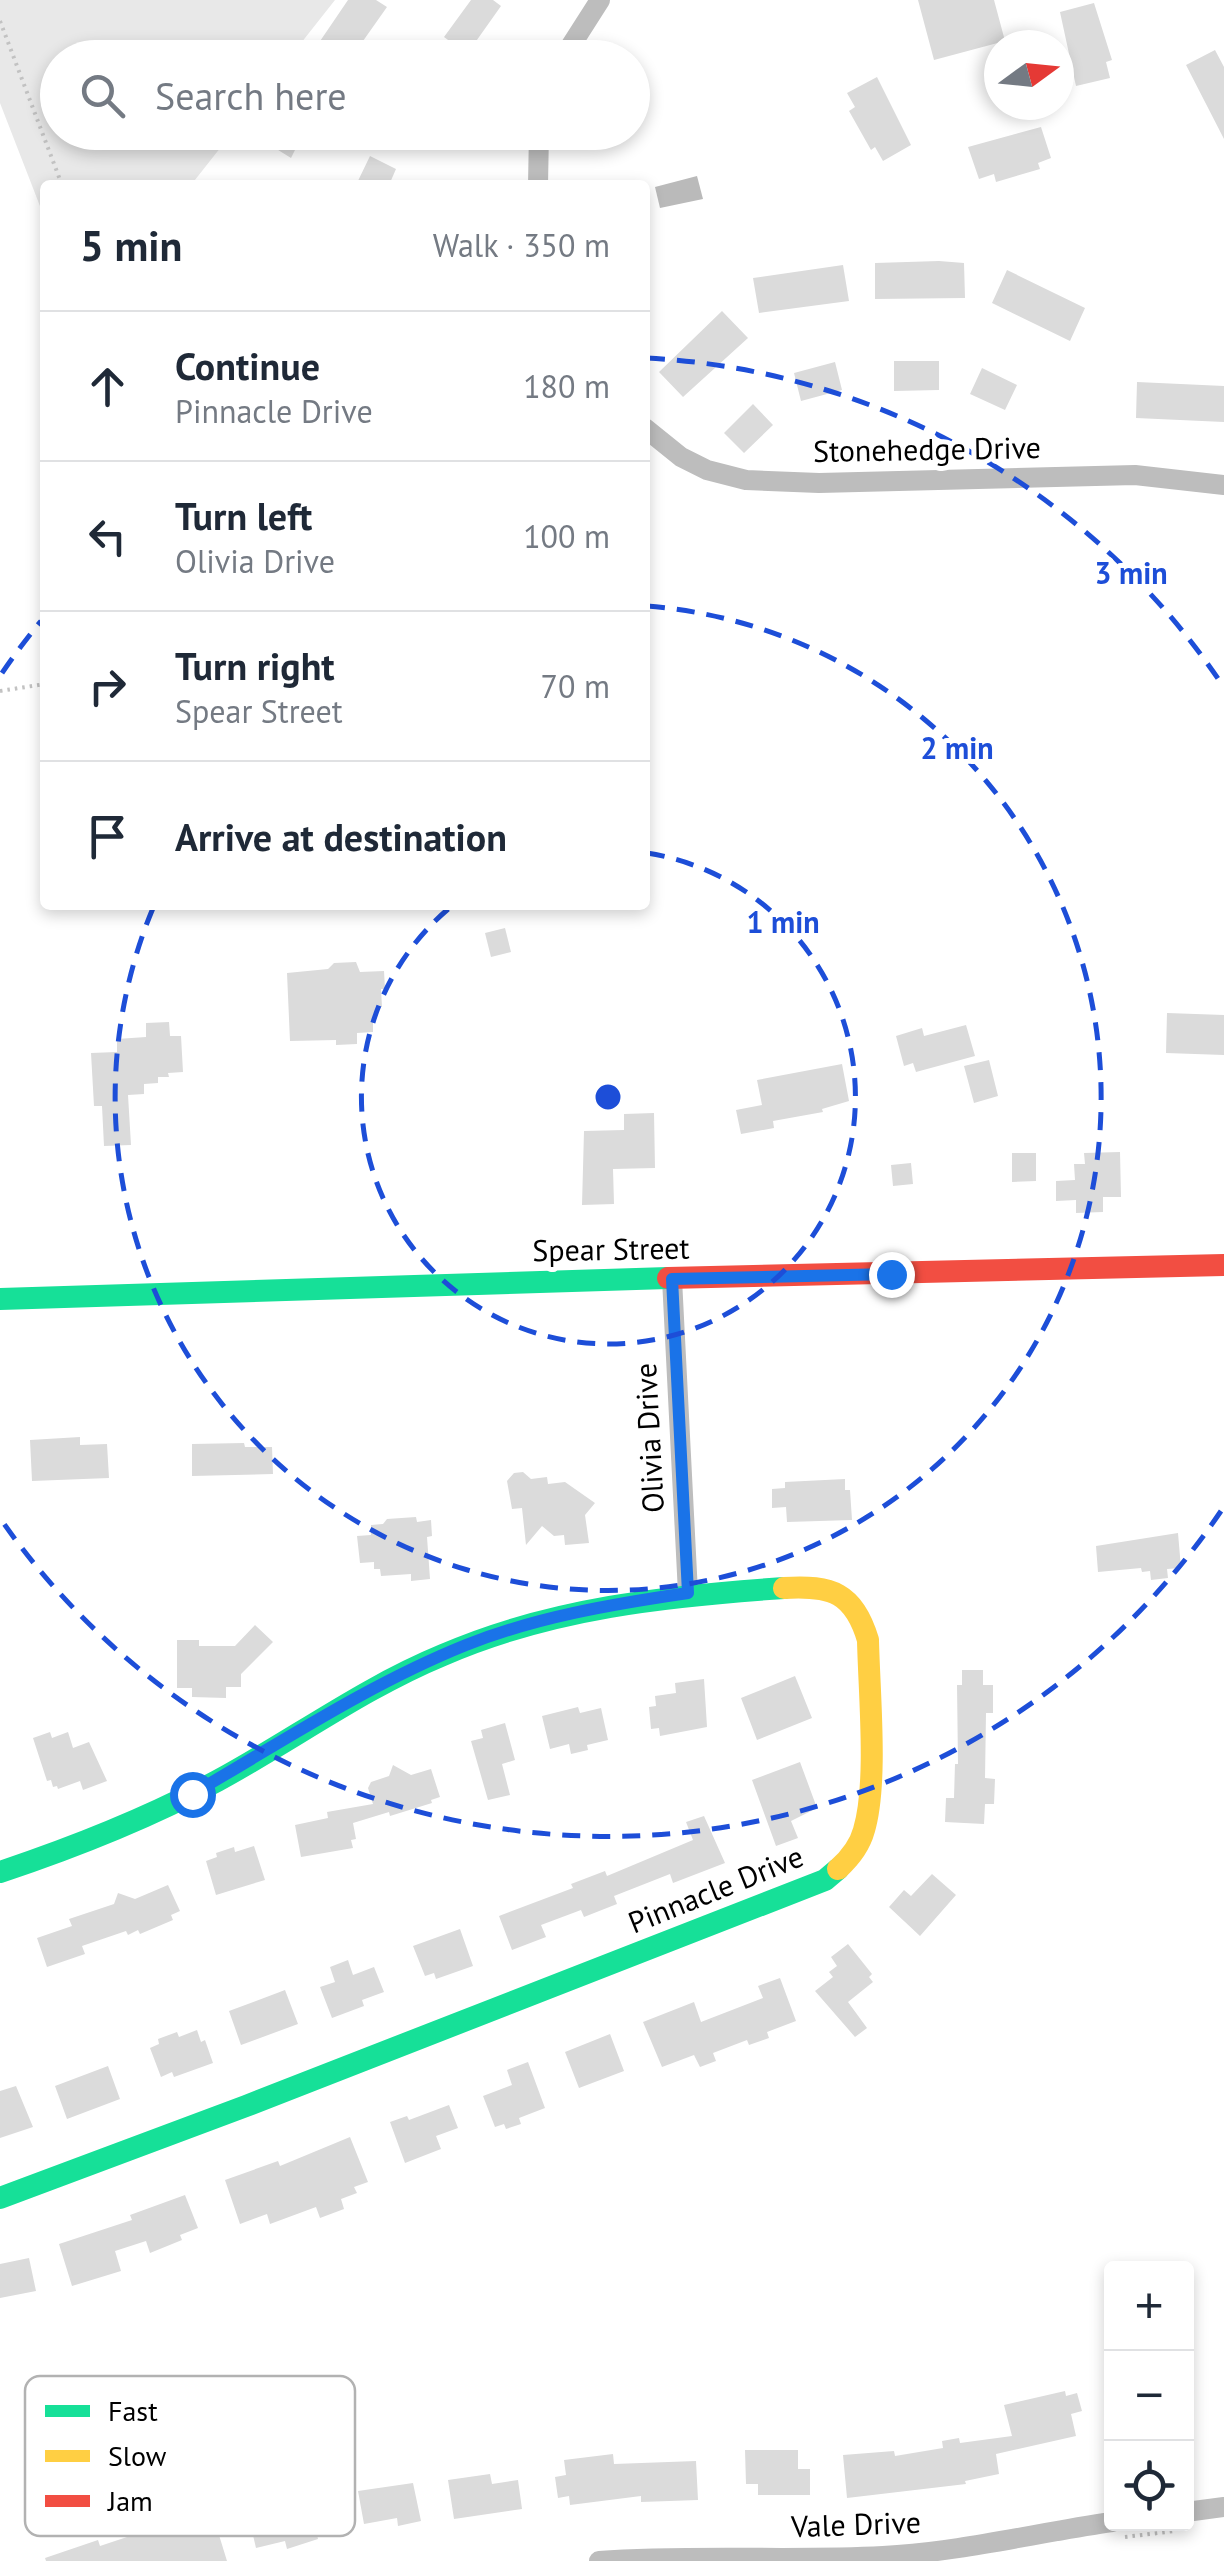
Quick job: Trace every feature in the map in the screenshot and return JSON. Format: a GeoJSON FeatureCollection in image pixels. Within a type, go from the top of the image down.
{"type":"FeatureCollection","features":[{"type":"Feature","properties":{"kind":"street"},"geometry":{"type":"LineString","coordinates":[[574,40],[600,0]]}},
{"type":"Feature","properties":{"kind":"street"},"geometry":{"type":"LineString","coordinates":[[538,180],[539,150]]}},
{"type":"Feature","properties":{"kind":"street","name":"Stonehedge Drive"},"geometry":{"type":"LineString","coordinates":[[650,432],[681,457],[707,470],[746,480],[819,483],[1136,475],[1224,486]]}},
{"type":"Feature","properties":{"kind":"street","name":"Spear Street"},"geometry":{"type":"LineString","coordinates":[[0,1299],[1224,1265]]}},
{"type":"Feature","properties":{"kind":"street","name":"Olivia Drive"},"geometry":{"type":"LineString","coordinates":[[672,1279],[688,1593]]}},
{"type":"Feature","properties":{"kind":"street","name":"Pinnacle Drive"},"geometry":{"type":"LineString","coordinates":[[0,1872],[56,1854],[192,1794],[403,1672],[467,1645],[539,1622],[688,1593],[794,1588],[840,1591],[856,1604],[864,1622],[868,1640],[870,1805],[863,1835],[848,1862],[825,1880],[0,2198]]}},
{"type":"Feature","properties":{"kind":"street"},"geometry":{"type":"LineString","coordinates":[[1194,2511],[1224,2507]]}},
{"type":"Feature","properties":{"kind":"street","name":"Vale Drive"},"geometry":{"type":"LineString","coordinates":[[599,2561],[673,2557],[833,2560],[938,2552],[1104,2523]]}},
{"type":"Feature","properties":{"kind":"path"},"geometry":{"type":"LineString","coordinates":[[0,21],[40,127]]}},
{"type":"Feature","properties":{"kind":"path"},"geometry":{"type":"LineString","coordinates":[[49,150],[60,180]]}},
{"type":"Feature","properties":{"kind":"path"},"geometry":{"type":"LineString","coordinates":[[0,691],[40,685]]}},
{"type":"Feature","properties":{"kind":"shaded area"},"geometry":{"type":"Polygon","coordinates":[[[0,0],[335,0],[303,40],[40,40],[40,150],[219,150],[195,180],[40,180],[40,206],[0,103],[0,0]]]}},
{"type":"Feature","properties":{"kind":"shaded area"},"geometry":{"type":"Polygon","coordinates":[[[697,176],[703,199],[660,208],[655,187],[697,176]]]}},
{"type":"Feature","properties":{"kind":"building"},"geometry":{"type":"Polygon","coordinates":[[[348,0],[376,0],[387,7],[364,40],[321,40],[348,0]]]}},
{"type":"Feature","properties":{"kind":"building"},"geometry":{"type":"Polygon","coordinates":[[[471,0],[493,0],[501,6],[477,40],[444,37],[471,0]]]}},
{"type":"Feature","properties":{"kind":"building"},"geometry":{"type":"Polygon","coordinates":[[[918,0],[994,0],[1002,30],[984,30],[984,47],[934,60],[918,0]]]}},
{"type":"Feature","properties":{"kind":"building"},"geometry":{"type":"Polygon","coordinates":[[[1094,3],[1112,60],[1106,62],[1110,78],[1076,86],[1074,30],[1064,30],[1060,12],[1094,3]]]}},
{"type":"Feature","properties":{"kind":"building"},"geometry":{"type":"Polygon","coordinates":[[[1215,50],[1224,67],[1224,139],[1186,65],[1215,50]]]}},
{"type":"Feature","properties":{"kind":"building"},"geometry":{"type":"Polygon","coordinates":[[[877,77],[911,145],[883,161],[875,147],[871,150],[849,111],[855,107],[847,93],[877,77]]]}},
{"type":"Feature","properties":{"kind":"building"},"geometry":{"type":"Polygon","coordinates":[[[1041,127],[1051,158],[1038,163],[1040,169],[996,182],[994,174],[979,179],[968,147],[1041,127]]]}},
{"type":"Feature","properties":{"kind":"building"},"geometry":{"type":"Polygon","coordinates":[[[278,150],[295,150],[291,158],[278,150]]]}},
{"type":"Feature","properties":{"kind":"building"},"geometry":{"type":"Polygon","coordinates":[[[370,156],[396,169],[391,180],[358,180],[370,156]]]}},
{"type":"Feature","properties":{"kind":"building"},"geometry":{"type":"Polygon","coordinates":[[[875,263],[964,263],[965,298],[875,299],[875,263]]]}},
{"type":"Feature","properties":{"kind":"building"},"geometry":{"type":"Polygon","coordinates":[[[843,265],[849,301],[759,313],[753,278],[843,265]]]}},
{"type":"Feature","properties":{"kind":"building"},"geometry":{"type":"Polygon","coordinates":[[[1007,270],[1085,308],[1070,341],[992,303],[1007,270]]]}},
{"type":"Feature","properties":{"kind":"building"},"geometry":{"type":"Polygon","coordinates":[[[722,311],[748,338],[683,397],[659,372],[722,311]]]}},
{"type":"Feature","properties":{"kind":"building"},"geometry":{"type":"Polygon","coordinates":[[[894,361],[939,361],[939,390],[894,391],[894,361]]]}},
{"type":"Feature","properties":{"kind":"building"},"geometry":{"type":"Polygon","coordinates":[[[835,362],[842,390],[801,401],[794,373],[835,362]]]}},
{"type":"Feature","properties":{"kind":"building"},"geometry":{"type":"Polygon","coordinates":[[[982,368],[1017,385],[1005,410],[970,394],[982,368]]]}},
{"type":"Feature","properties":{"kind":"building"},"geometry":{"type":"Polygon","coordinates":[[[1137,382],[1224,386],[1224,422],[1136,418],[1137,382]]]}},
{"type":"Feature","properties":{"kind":"building"},"geometry":{"type":"Polygon","coordinates":[[[753,404],[773,425],[744,453],[724,433],[753,404]]]}},
{"type":"Feature","properties":{"kind":"building"},"geometry":{"type":"Polygon","coordinates":[[[505,928],[511,952],[491,957],[485,933],[505,928]]]}},
{"type":"Feature","properties":{"kind":"building"},"geometry":{"type":"Polygon","coordinates":[[[356,962],[360,972],[384,971],[382,1007],[377,1007],[378,1015],[373,1015],[373,1032],[357,1033],[357,1044],[336,1045],[336,1040],[290,1041],[287,973],[356,962]]]}},
{"type":"Feature","properties":{"kind":"building"},"geometry":{"type":"Polygon","coordinates":[[[1167,1013],[1224,1015],[1224,1055],[1166,1053],[1167,1013]]]}},
{"type":"Feature","properties":{"kind":"building"},"geometry":{"type":"Polygon","coordinates":[[[169,1022],[170,1036],[181,1036],[183,1072],[168,1073],[169,1077],[158,1077],[158,1083],[144,1084],[144,1094],[128,1095],[131,1145],[104,1146],[102,1106],[94,1106],[91,1053],[117,1052],[117,1039],[146,1037],[146,1023],[169,1022]]]}},
{"type":"Feature","properties":{"kind":"building"},"geometry":{"type":"Polygon","coordinates":[[[966,1025],[975,1056],[916,1072],[913,1063],[904,1066],[896,1036],[922,1028],[924,1036],[966,1025]]]}},
{"type":"Feature","properties":{"kind":"building"},"geometry":{"type":"Polygon","coordinates":[[[989,1060],[998,1096],[974,1103],[964,1066],[989,1060]]]}},
{"type":"Feature","properties":{"kind":"building"},"geometry":{"type":"Polygon","coordinates":[[[842,1064],[849,1101],[822,1109],[823,1112],[773,1121],[774,1128],[741,1134],[736,1110],[762,1105],[757,1080],[842,1064]]]}},
{"type":"Feature","properties":{"kind":"building"},"geometry":{"type":"Polygon","coordinates":[[[654,1113],[655,1168],[613,1169],[614,1204],[582,1205],[584,1131],[624,1130],[624,1114],[654,1113]]]}},
{"type":"Feature","properties":{"kind":"building"},"geometry":{"type":"Polygon","coordinates":[[[1120,1152],[1121,1197],[1103,1197],[1103,1212],[1076,1213],[1076,1200],[1056,1201],[1056,1181],[1075,1180],[1074,1164],[1085,1164],[1084,1153],[1120,1152]]]}},
{"type":"Feature","properties":{"kind":"building"},"geometry":{"type":"Polygon","coordinates":[[[1012,1153],[1036,1153],[1036,1181],[1012,1182],[1012,1153]]]}},
{"type":"Feature","properties":{"kind":"building"},"geometry":{"type":"Polygon","coordinates":[[[911,1163],[913,1184],[893,1186],[891,1165],[911,1163]]]}},
{"type":"Feature","properties":{"kind":"building"},"geometry":{"type":"Polygon","coordinates":[[[80,1437],[80,1445],[107,1444],[109,1478],[32,1481],[30,1440],[80,1437]]]}},
{"type":"Feature","properties":{"kind":"building"},"geometry":{"type":"Polygon","coordinates":[[[244,1443],[245,1447],[272,1447],[273,1474],[192,1476],[192,1444],[244,1443]]]}},
{"type":"Feature","properties":{"kind":"building"},"geometry":{"type":"Polygon","coordinates":[[[523,1472],[531,1479],[547,1477],[548,1484],[565,1482],[595,1503],[585,1515],[589,1543],[565,1545],[564,1535],[554,1536],[542,1526],[526,1545],[522,1508],[512,1509],[507,1481],[514,1473],[523,1472]]]}},
{"type":"Feature","properties":{"kind":"building"},"geometry":{"type":"Polygon","coordinates":[[[845,1479],[845,1490],[850,1490],[852,1520],[787,1522],[786,1507],[772,1508],[772,1489],[785,1488],[785,1482],[845,1479]]]}},
{"type":"Feature","properties":{"kind":"building"},"geometry":{"type":"Polygon","coordinates":[[[416,1517],[417,1522],[431,1520],[432,1536],[427,1537],[430,1579],[411,1581],[411,1574],[381,1576],[380,1569],[374,1569],[374,1562],[360,1563],[357,1536],[371,1535],[371,1525],[383,1524],[387,1519],[416,1517]]]}},
{"type":"Feature","properties":{"kind":"building"},"geometry":{"type":"Polygon","coordinates":[[[1178,1533],[1181,1568],[1167,1569],[1168,1578],[1151,1580],[1150,1571],[1142,1572],[1141,1568],[1098,1572],[1096,1546],[1178,1533]]]}},
{"type":"Feature","properties":{"kind":"building"},"geometry":{"type":"Polygon","coordinates":[[[255,1625],[273,1642],[241,1674],[241,1687],[226,1687],[226,1698],[192,1697],[192,1688],[177,1688],[177,1640],[199,1640],[199,1646],[235,1646],[255,1625]]]}},
{"type":"Feature","properties":{"kind":"building"},"geometry":{"type":"Polygon","coordinates":[[[962,1670],[983,1670],[983,1685],[993,1685],[993,1713],[986,1713],[985,1778],[995,1779],[994,1804],[985,1804],[984,1824],[945,1822],[946,1798],[954,1798],[958,1764],[957,1685],[962,1685],[962,1670]]]}},
{"type":"Feature","properties":{"kind":"building"},"geometry":{"type":"Polygon","coordinates":[[[795,1676],[812,1718],[757,1740],[741,1698],[795,1676]]]}},
{"type":"Feature","properties":{"kind":"building"},"geometry":{"type":"Polygon","coordinates":[[[704,1679],[707,1727],[660,1736],[659,1728],[651,1729],[649,1707],[656,1706],[655,1696],[676,1693],[675,1683],[704,1679]]]}},
{"type":"Feature","properties":{"kind":"building"},"geometry":{"type":"Polygon","coordinates":[[[578,1707],[580,1713],[601,1708],[608,1740],[571,1754],[569,1744],[550,1749],[542,1716],[578,1707]]]}},
{"type":"Feature","properties":{"kind":"building"},"geometry":{"type":"Polygon","coordinates":[[[505,1723],[515,1760],[502,1764],[510,1795],[488,1800],[471,1741],[483,1738],[481,1730],[505,1723]]]}},
{"type":"Feature","properties":{"kind":"building"},"geometry":{"type":"Polygon","coordinates":[[[50,1732],[52,1738],[68,1732],[73,1748],[89,1742],[107,1781],[83,1790],[80,1781],[58,1789],[53,1787],[51,1780],[47,1781],[33,1738],[50,1732]]]}},
{"type":"Feature","properties":{"kind":"building"},"geometry":{"type":"Polygon","coordinates":[[[800,1762],[817,1808],[791,1821],[798,1838],[776,1846],[752,1780],[800,1762]]]}},
{"type":"Feature","properties":{"kind":"building"},"geometry":{"type":"Polygon","coordinates":[[[393,1765],[411,1775],[431,1769],[440,1797],[390,1816],[389,1812],[353,1823],[353,1848],[301,1857],[295,1825],[328,1818],[327,1812],[373,1804],[368,1788],[371,1782],[389,1776],[393,1765]]]}},
{"type":"Feature","properties":{"kind":"building"},"geometry":{"type":"Polygon","coordinates":[[[704,1816],[725,1863],[673,1883],[670,1874],[614,1896],[617,1904],[584,1917],[581,1910],[541,1925],[546,1937],[512,1950],[499,1916],[573,1888],[571,1884],[605,1871],[607,1876],[693,1840],[686,1822],[704,1816]]]}},
{"type":"Feature","properties":{"kind":"building"},"geometry":{"type":"Polygon","coordinates":[[[254,1846],[265,1880],[216,1895],[206,1861],[234,1847],[235,1852],[254,1846]]]}},
{"type":"Feature","properties":{"kind":"building"},"geometry":{"type":"Polygon","coordinates":[[[932,1874],[956,1895],[920,1936],[889,1907],[904,1890],[911,1896],[932,1874]]]}},
{"type":"Feature","properties":{"kind":"building"},"geometry":{"type":"Polygon","coordinates":[[[168,1885],[180,1911],[171,1915],[173,1920],[140,1934],[138,1930],[128,1935],[126,1931],[82,1946],[85,1954],[47,1967],[37,1938],[72,1926],[69,1919],[114,1904],[118,1893],[135,1899],[168,1885]]]}},
{"type":"Feature","properties":{"kind":"building"},"geometry":{"type":"Polygon","coordinates":[[[460,1929],[473,1966],[436,1979],[434,1973],[425,1976],[413,1946],[460,1929]]]}},
{"type":"Feature","properties":{"kind":"building"},"geometry":{"type":"Polygon","coordinates":[[[848,1944],[872,1974],[869,1977],[873,1982],[848,2002],[867,2028],[855,2037],[815,1991],[833,1977],[829,1972],[837,1966],[831,1957],[848,1944]]]}},
{"type":"Feature","properties":{"kind":"building"},"geometry":{"type":"Polygon","coordinates":[[[348,1960],[353,1975],[374,1967],[384,1992],[362,2000],[364,2006],[332,2018],[320,1987],[335,1982],[330,1967],[348,1960]]]}},
{"type":"Feature","properties":{"kind":"building"},"geometry":{"type":"Polygon","coordinates":[[[780,1978],[796,2021],[767,2032],[769,2038],[749,2045],[747,2040],[713,2053],[716,2061],[700,2067],[694,2055],[662,2067],[643,2022],[694,2002],[701,2022],[763,1998],[758,1986],[780,1978]]]}},
{"type":"Feature","properties":{"kind":"building"},"geometry":{"type":"Polygon","coordinates":[[[285,1990],[298,2024],[241,2045],[229,2011],[285,1990]]]}},
{"type":"Feature","properties":{"kind":"building"},"geometry":{"type":"Polygon","coordinates":[[[197,2030],[213,2063],[174,2077],[172,2072],[161,2077],[150,2048],[159,2044],[158,2039],[197,2030]]]}},
{"type":"Feature","properties":{"kind":"building"},"geometry":{"type":"Polygon","coordinates":[[[610,2034],[624,2071],[579,2088],[565,2052],[610,2034]]]}},
{"type":"Feature","properties":{"kind":"building"},"geometry":{"type":"Polygon","coordinates":[[[528,2062],[545,2108],[519,2118],[521,2124],[506,2129],[504,2124],[495,2127],[483,2096],[512,2085],[507,2070],[528,2062]]]}},
{"type":"Feature","properties":{"kind":"building"},"geometry":{"type":"Polygon","coordinates":[[[108,2066],[120,2099],[67,2119],[55,2086],[108,2066]]]}},
{"type":"Feature","properties":{"kind":"building"},"geometry":{"type":"Polygon","coordinates":[[[16,2086],[33,2127],[0,2138],[0,2091],[16,2086]]]}},
{"type":"Feature","properties":{"kind":"building"},"geometry":{"type":"Polygon","coordinates":[[[449,2105],[458,2128],[436,2136],[441,2149],[405,2163],[390,2122],[407,2116],[409,2120],[449,2105]]]}},
{"type":"Feature","properties":{"kind":"building"},"geometry":{"type":"Polygon","coordinates":[[[350,2137],[368,2182],[354,2187],[357,2193],[341,2199],[344,2209],[320,2218],[316,2207],[270,2224],[267,2214],[240,2224],[225,2180],[278,2161],[280,2166],[350,2137]]]}},
{"type":"Feature","properties":{"kind":"building"},"geometry":{"type":"Polygon","coordinates":[[[185,2195],[198,2228],[180,2235],[182,2240],[150,2253],[146,2241],[115,2251],[121,2271],[72,2286],[59,2244],[132,2220],[130,2215],[185,2195]]]}},
{"type":"Feature","properties":{"kind":"building"},"geometry":{"type":"Polygon","coordinates":[[[29,2258],[36,2291],[0,2298],[0,2264],[29,2258]]]}},
{"type":"Feature","properties":{"kind":"building"},"geometry":{"type":"Polygon","coordinates":[[[1065,2391],[1066,2396],[1077,2393],[1082,2411],[1071,2414],[1076,2436],[996,2454],[999,2474],[965,2481],[966,2484],[847,2498],[843,2455],[894,2451],[895,2456],[943,2448],[942,2441],[959,2438],[960,2443],[1012,2436],[1004,2405],[1065,2391]]]}},
{"type":"Feature","properties":{"kind":"building"},"geometry":{"type":"Polygon","coordinates":[[[745,2450],[798,2450],[798,2469],[810,2469],[810,2495],[758,2495],[758,2484],[746,2484],[745,2450]]]}},
{"type":"Feature","properties":{"kind":"building"},"geometry":{"type":"Polygon","coordinates":[[[613,2454],[614,2464],[696,2461],[698,2500],[641,2502],[641,2496],[570,2505],[569,2496],[558,2498],[555,2477],[566,2475],[564,2460],[613,2454]]]}},
{"type":"Feature","properties":{"kind":"building"},"geometry":{"type":"Polygon","coordinates":[[[490,2474],[492,2484],[518,2480],[522,2509],[454,2519],[448,2480],[490,2474]]]}},
{"type":"Feature","properties":{"kind":"building"},"geometry":{"type":"Polygon","coordinates":[[[413,2483],[421,2521],[398,2526],[397,2518],[364,2524],[358,2491],[413,2483]]]}},
{"type":"Feature","properties":{"kind":"building"},"geometry":{"type":"Polygon","coordinates":[[[130,2536],[219,2536],[227,2561],[45,2558],[98,2540],[100,2546],[130,2536]]]}},
{"type":"Feature","properties":{"kind":"building"},"geometry":{"type":"Polygon","coordinates":[[[253,2536],[318,2539],[287,2549],[285,2541],[256,2548],[253,2536]]]}},
{"type":"Feature","properties":{"kind":"traffic: fast"},"geometry":{"type":"LineString","coordinates":[[0,1299],[668,1278]]}},
{"type":"Feature","properties":{"kind":"traffic: fast"},"geometry":{"type":"LineString","coordinates":[[0,1872],[165,1807],[413,1668],[484,1639],[610,1607],[784,1588]]}},
{"type":"Feature","properties":{"kind":"traffic: fast"},"geometry":{"type":"LineString","coordinates":[[0,2198],[825,1880],[838,1869]]}},
{"type":"Feature","properties":{"kind":"traffic: slow"},"geometry":{"type":"LineString","coordinates":[[784,1588],[815,1588],[839,1595],[856,1612],[868,1640],[871,1788],[860,1841],[838,1869]]}},
{"type":"Feature","properties":{"kind":"traffic: jam"},"geometry":{"type":"LineString","coordinates":[[668,1278],[1224,1265]]}},
{"type":"Feature","properties":{"kind":"route"},"geometry":{"type":"LineString","coordinates":[[192,1794],[403,1672],[467,1645],[539,1622],[688,1593],[672,1279],[891,1274]]}}]}
